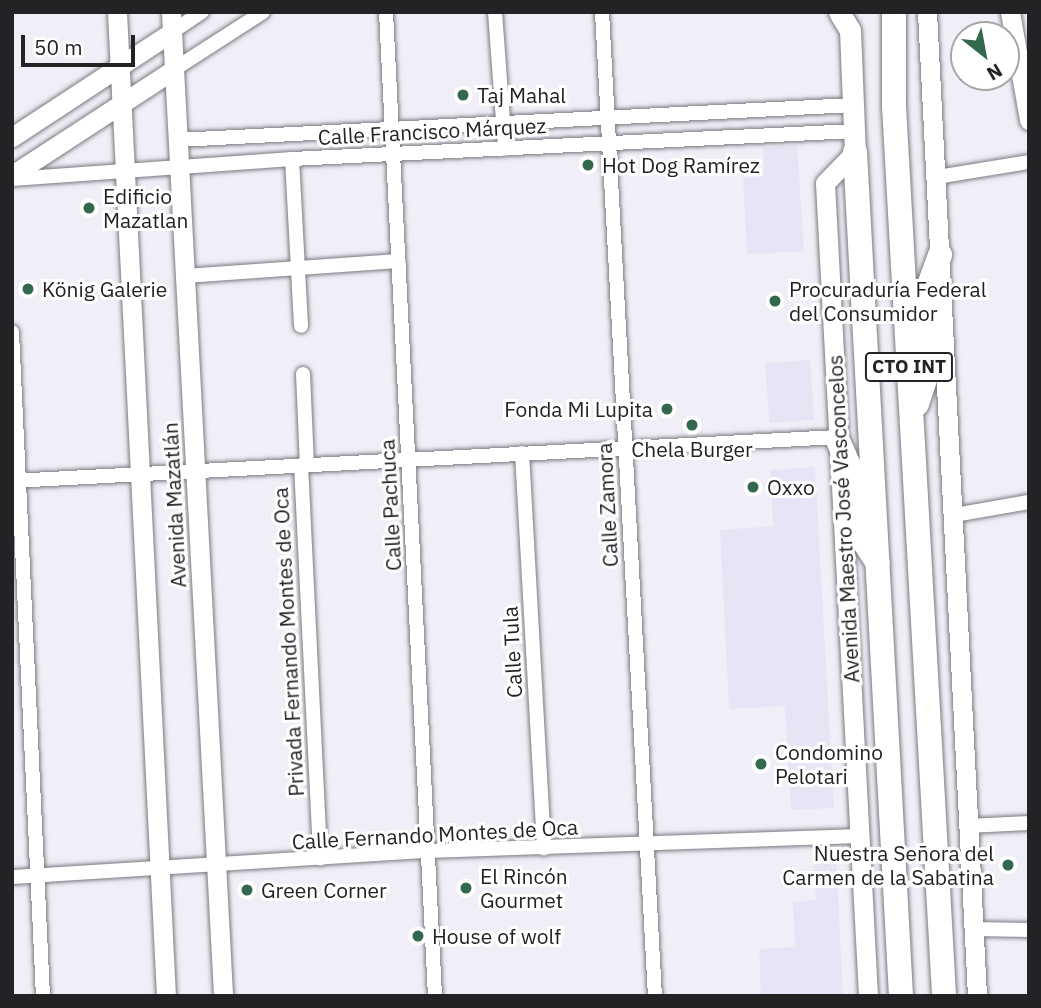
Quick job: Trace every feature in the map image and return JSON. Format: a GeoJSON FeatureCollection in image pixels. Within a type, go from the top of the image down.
{"type":"FeatureCollection","features":[{"type":"Feature","properties":{"kind":"highway","name":"CTO INT"},"geometry":{"type":"LineString","coordinates":[[894,12],[894,106],[943,988]]}},
{"type":"Feature","properties":{"kind":"highway","name":"CTO INT"},"geometry":{"type":"LineString","coordinates":[[854,141],[900,990]]}},
{"type":"Feature","properties":{"kind":"highway"},"geometry":{"type":"LineString","coordinates":[[912,418],[928,370],[925,296],[940,255]]}},
{"type":"Feature","properties":{"kind":"highway"},"geometry":{"type":"LineString","coordinates":[[839,440],[850,468],[857,531],[879,564]]}},
{"type":"Feature","properties":{"kind":"main road","name":"Avenida Mazatlán"},"geometry":{"type":"LineString","coordinates":[[117,12],[166,996]]}},
{"type":"Feature","properties":{"kind":"main road","name":"CTO INT"},"geometry":{"type":"LineString","coordinates":[[928,12],[977,996]]}},
{"type":"Feature","properties":{"kind":"main road"},"geometry":{"type":"LineString","coordinates":[[1010,12],[1029,120]]}},
{"type":"Feature","properties":{"kind":"main road","name":"CTO INT"},"geometry":{"type":"LineString","coordinates":[[846,18],[854,141]]}},
{"type":"Feature","properties":{"kind":"main road","name":"Avenida Mazatlán"},"geometry":{"type":"LineString","coordinates":[[171,22],[223,996]]}},
{"type":"Feature","properties":{"kind":"main road"},"geometry":{"type":"LineString","coordinates":[[12,137],[120,66],[171,22]]}},
{"type":"Feature","properties":{"kind":"main road"},"geometry":{"type":"LineString","coordinates":[[12,177],[173,70]]}},
{"type":"Feature","properties":{"kind":"main road","name":"Avenida Maestro José Vasconcelos"},"geometry":{"type":"LineString","coordinates":[[854,141],[825,183],[868,996]]}},
{"type":"Feature","properties":{"kind":"street"},"geometry":{"type":"LineString","coordinates":[[171,22],[202,12]]}},
{"type":"Feature","properties":{"kind":"street"},"geometry":{"type":"LineString","coordinates":[[173,70],[263,12]]}},
{"type":"Feature","properties":{"kind":"street","name":"Calle Pachuca"},"geometry":{"type":"LineString","coordinates":[[386,12],[435,996]]}},
{"type":"Feature","properties":{"kind":"street"},"geometry":{"type":"LineString","coordinates":[[495,12],[505,149]]}},
{"type":"Feature","properties":{"kind":"street","name":"Calle Zamora"},"geometry":{"type":"LineString","coordinates":[[602,12],[655,996]]}},
{"type":"Feature","properties":{"kind":"street","name":"Calle Francisco Márquez"},"geometry":{"type":"LineString","coordinates":[[178,140],[853,105]]}},
{"type":"Feature","properties":{"kind":"street","name":"Calle Francisco Márquez"},"geometry":{"type":"LineString","coordinates":[[12,177],[292,159],[609,144],[854,141]]}},
{"type":"Feature","properties":{"kind":"street"},"geometry":{"type":"LineString","coordinates":[[292,159],[302,326]]}},
{"type":"Feature","properties":{"kind":"street"},"geometry":{"type":"LineString","coordinates":[[937,177],[1029,162]]}},
{"type":"Feature","properties":{"kind":"street"},"geometry":{"type":"LineString","coordinates":[[185,276],[398,261]]}},
{"type":"Feature","properties":{"kind":"street"},"geometry":{"type":"LineString","coordinates":[[12,332],[16,481],[43,996]]}},
{"type":"Feature","properties":{"kind":"street","name":"Privada Fernando Montes de Oca"},"geometry":{"type":"LineString","coordinates":[[303,374],[304,465],[320,859]]}},
{"type":"Feature","properties":{"kind":"street"},"geometry":{"type":"LineString","coordinates":[[16,481],[522,453],[839,440]]}},
{"type":"Feature","properties":{"kind":"street","name":"Calle Tula"},"geometry":{"type":"LineString","coordinates":[[522,453],[544,848]]}},
{"type":"Feature","properties":{"kind":"street"},"geometry":{"type":"LineString","coordinates":[[955,515],[1029,502]]}},
{"type":"Feature","properties":{"kind":"street"},"geometry":{"type":"LineString","coordinates":[[967,826],[1029,823]]}},
{"type":"Feature","properties":{"kind":"street","name":"Calle Fernando Montes de Oca"},"geometry":{"type":"LineString","coordinates":[[12,877],[216,867],[428,851],[647,846],[860,836]]}},
{"type":"Feature","properties":{"kind":"street"},"geometry":{"type":"LineString","coordinates":[[973,929],[1029,930]]}},
{"type":"Feature","properties":{"kind":"shaded area"},"geometry":{"type":"Polygon","coordinates":[[[797,145],[804,251],[747,254],[743,178],[764,176],[763,147],[797,145]]]}},
{"type":"Feature","properties":{"kind":"shaded area"},"geometry":{"type":"Polygon","coordinates":[[[810,360],[814,420],[769,423],[765,363],[810,360]]]}},
{"type":"Feature","properties":{"kind":"shaded area"},"geometry":{"type":"Polygon","coordinates":[[[815,467],[834,808],[791,810],[785,706],[729,709],[720,530],[773,526],[770,470],[815,467]]]}},
{"type":"Feature","properties":{"kind":"shaded area"},"geometry":{"type":"Polygon","coordinates":[[[836,854],[843,996],[761,996],[759,949],[795,947],[793,902],[816,900],[813,855],[836,854]]]}},
{"type":"Feature","properties":{"kind":"place","name":"Taj Mahal"},"geometry":{"type":"Point","coordinates":[463,95]}},
{"type":"Feature","properties":{"kind":"place","name":"Hot Dog Ramírez"},"geometry":{"type":"Point","coordinates":[588,165]}},
{"type":"Feature","properties":{"kind":"place","name":"Edificio Mazatlan"},"geometry":{"type":"Point","coordinates":[89,208]}},
{"type":"Feature","properties":{"kind":"place","name":"König Galerie"},"geometry":{"type":"Point","coordinates":[28,289]}},
{"type":"Feature","properties":{"kind":"place","name":"Procuraduría Federal del Consumidor"},"geometry":{"type":"Point","coordinates":[775,301]}},
{"type":"Feature","properties":{"kind":"place","name":"Fonda Mi Lupita"},"geometry":{"type":"Point","coordinates":[667,409]}},
{"type":"Feature","properties":{"kind":"place","name":"Chela Burger"},"geometry":{"type":"Point","coordinates":[692,425]}},
{"type":"Feature","properties":{"kind":"place","name":"Oxxo"},"geometry":{"type":"Point","coordinates":[753,487]}},
{"type":"Feature","properties":{"kind":"place","name":"Condomino Pelotari"},"geometry":{"type":"Point","coordinates":[761,764]}},
{"type":"Feature","properties":{"kind":"place","name":"Nuestra Señora del Carmen de la Sabatina"},"geometry":{"type":"Point","coordinates":[1008,865]}},
{"type":"Feature","properties":{"kind":"place","name":"El Rincón Gourmet"},"geometry":{"type":"Point","coordinates":[466,888]}},
{"type":"Feature","properties":{"kind":"place","name":"Green Corner"},"geometry":{"type":"Point","coordinates":[247,890]}},
{"type":"Feature","properties":{"kind":"place","name":"House of wolf"},"geometry":{"type":"Point","coordinates":[418,936]}}]}
